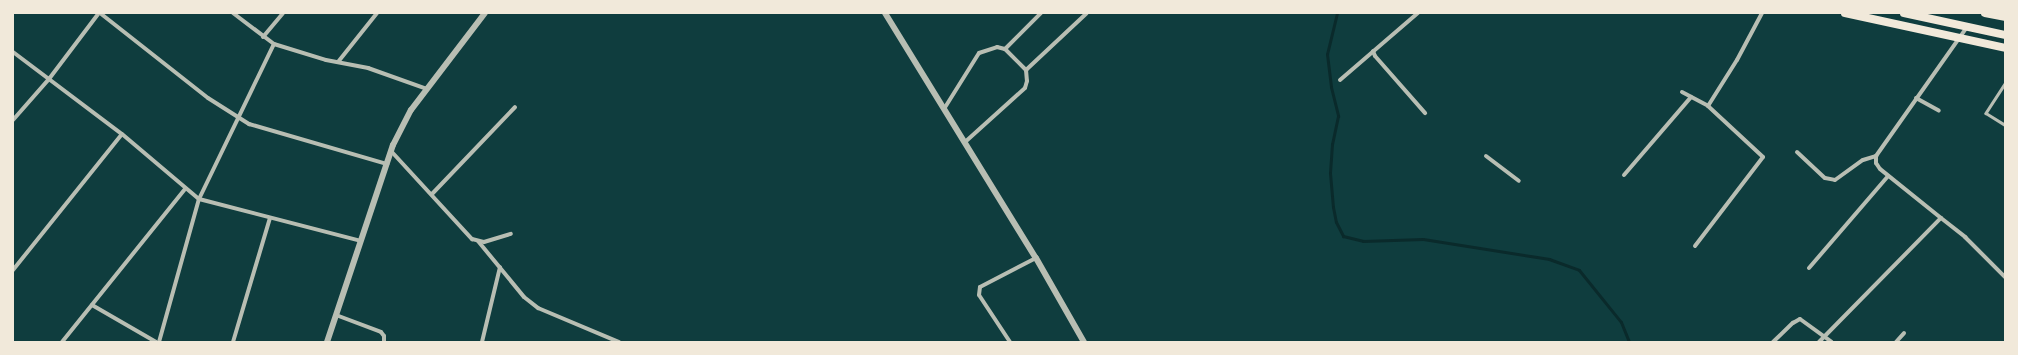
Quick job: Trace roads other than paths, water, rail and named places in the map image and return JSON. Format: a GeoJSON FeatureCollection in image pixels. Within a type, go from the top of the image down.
{"type":"FeatureCollection","features":[{"type":"Feature","properties":{"kind":"main road"},"geometry":{"type":"LineString","coordinates":[[1845,13],[2005,48]]}},
{"type":"Feature","properties":{"kind":"main road"},"geometry":{"type":"LineString","coordinates":[[1904,13],[2005,35]]}},
{"type":"Feature","properties":{"kind":"main road"},"geometry":{"type":"LineString","coordinates":[[1985,13],[2005,18]]}},
{"type":"Feature","properties":{"kind":"street"},"geometry":{"type":"LineString","coordinates":[[13,120],[49,79],[100,13],[208,98],[249,124],[387,164]]}},
{"type":"Feature","properties":{"kind":"street"},"geometry":{"type":"LineString","coordinates":[[233,13],[274,44],[338,62],[368,68],[427,89]]}},
{"type":"Feature","properties":{"kind":"street"},"geometry":{"type":"LineString","coordinates":[[263,37],[284,13]]}},
{"type":"Feature","properties":{"kind":"street"},"geometry":{"type":"LineString","coordinates":[[338,62],[377,13]]}},
{"type":"Feature","properties":{"kind":"street"},"geometry":{"type":"LineString","coordinates":[[328,342],[391,151],[411,110],[485,13]]}},
{"type":"Feature","properties":{"kind":"street"},"geometry":{"type":"LineString","coordinates":[[885,13],[1036,258],[1084,342]]}},
{"type":"Feature","properties":{"kind":"street"},"geometry":{"type":"LineString","coordinates":[[1005,48],[1040,13]]}},
{"type":"Feature","properties":{"kind":"street"},"geometry":{"type":"LineString","coordinates":[[1026,70],[1087,13]]}},
{"type":"Feature","properties":{"kind":"street"},"geometry":{"type":"LineString","coordinates":[[1340,80],[1418,13]]}},
{"type":"Feature","properties":{"kind":"street"},"geometry":{"type":"LineString","coordinates":[[1708,106],[1737,60],[1762,13]]}},
{"type":"Feature","properties":{"kind":"street"},"geometry":{"type":"LineString","coordinates":[[1967,27],[1876,156],[1876,163],[1888,176],[1965,237],[2005,277]]}},
{"type":"Feature","properties":{"kind":"street"},"geometry":{"type":"LineString","coordinates":[[159,342],[199,199],[274,44]]}},
{"type":"Feature","properties":{"kind":"street"},"geometry":{"type":"LineString","coordinates":[[943,109],[979,53],[997,47],[1005,48],[1026,70],[1027,81],[1025,88],[965,142]]}},
{"type":"Feature","properties":{"kind":"street"},"geometry":{"type":"LineString","coordinates":[[1373,51],[1375,56],[1425,113]]}},
{"type":"Feature","properties":{"kind":"street"},"geometry":{"type":"LineString","coordinates":[[13,52],[122,134],[185,189],[199,199],[361,240]]}},
{"type":"Feature","properties":{"kind":"street"},"geometry":{"type":"LineString","coordinates":[[1682,92],[1708,106],[1763,157],[1695,246]]}},
{"type":"Feature","properties":{"kind":"street"},"geometry":{"type":"LineString","coordinates":[[1624,176],[1691,97]]}},
{"type":"Feature","properties":{"kind":"street"},"geometry":{"type":"LineString","coordinates":[[1916,98],[1939,111]]}},
{"type":"Feature","properties":{"kind":"street"},"geometry":{"type":"LineString","coordinates":[[432,194],[515,107]]}},
{"type":"Feature","properties":{"kind":"street"},"geometry":{"type":"LineString","coordinates":[[13,270],[122,134]]}},
{"type":"Feature","properties":{"kind":"street"},"geometry":{"type":"LineString","coordinates":[[391,151],[472,239],[484,242],[511,234]]}},
{"type":"Feature","properties":{"kind":"street"},"geometry":{"type":"LineString","coordinates":[[1797,152],[1825,178],[1835,180],[1863,160],[1876,156]]}},
{"type":"Feature","properties":{"kind":"street"},"geometry":{"type":"LineString","coordinates":[[1486,156],[1519,181]]}},
{"type":"Feature","properties":{"kind":"street"},"geometry":{"type":"LineString","coordinates":[[1809,268],[1888,176]]}},
{"type":"Feature","properties":{"kind":"street"},"geometry":{"type":"LineString","coordinates":[[62,342],[185,189]]}},
{"type":"Feature","properties":{"kind":"street"},"geometry":{"type":"LineString","coordinates":[[233,342],[270,218]]}},
{"type":"Feature","properties":{"kind":"street"},"geometry":{"type":"LineString","coordinates":[[1819,342],[1941,218]]}},
{"type":"Feature","properties":{"kind":"street"},"geometry":{"type":"LineString","coordinates":[[478,241],[524,297],[538,308],[619,342]]}},
{"type":"Feature","properties":{"kind":"street"},"geometry":{"type":"LineString","coordinates":[[1010,342],[979,295],[980,287],[1036,258]]}},
{"type":"Feature","properties":{"kind":"street"},"geometry":{"type":"LineString","coordinates":[[482,342],[500,267]]}},
{"type":"Feature","properties":{"kind":"street"},"geometry":{"type":"LineString","coordinates":[[92,305],[156,342]]}},
{"type":"Feature","properties":{"kind":"street"},"geometry":{"type":"LineString","coordinates":[[336,315],[381,332],[384,336],[384,342]]}},
{"type":"Feature","properties":{"kind":"street"},"geometry":{"type":"LineString","coordinates":[[1773,342],[1793,323],[1800,319],[1825,335],[1832,342]]}},
{"type":"Feature","properties":{"kind":"street"},"geometry":{"type":"LineString","coordinates":[[1896,342],[1904,333]]}},
{"type":"Feature","properties":{"kind":"lane"},"geometry":{"type":"LineString","coordinates":[[2005,84],[1986,113],[2005,125]]}},
{"type":"Feature","properties":{"kind":"waterway"},"geometry":{"type":"LineString","coordinates":[[1337,13],[1327,54],[1331,87],[1338,116],[1332,144],[1330,173],[1336,222],[1343,236],[1363,241],[1423,239],[1549,259],[1579,270],[1621,322],[1629,342]]}}]}
